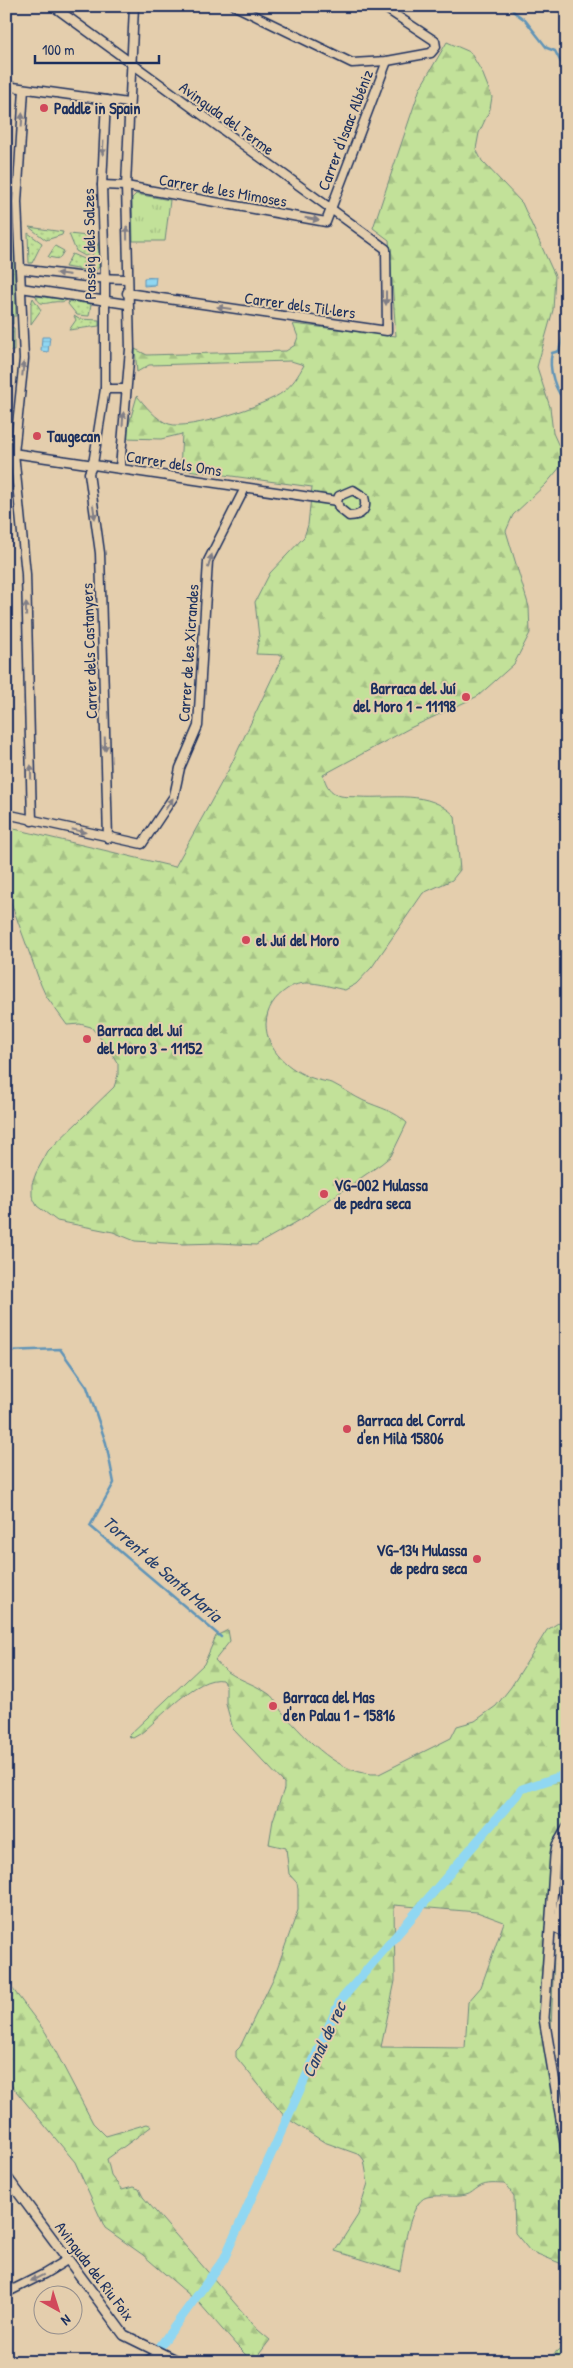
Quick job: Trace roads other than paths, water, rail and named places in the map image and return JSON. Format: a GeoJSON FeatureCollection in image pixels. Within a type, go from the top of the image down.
{"type":"FeatureCollection","features":[{"type":"Feature","properties":{"kind":"street","name":"Avinguda del Terme"},"geometry":{"type":"LineString","coordinates":[[53,6],[386,249]]}},
{"type":"Feature","properties":{"kind":"street"},"geometry":{"type":"LineString","coordinates":[[120,468],[125,389],[130,348],[127,304],[126,186],[128,103],[134,6]]}},
{"type":"Feature","properties":{"kind":"street"},"geometry":{"type":"LineString","coordinates":[[236,6],[352,63],[387,61],[431,53],[436,47],[435,41],[382,6]]}},
{"type":"Feature","properties":{"kind":"street","name":"Carrer d'Isaac Albéniz"},"geometry":{"type":"LineString","coordinates":[[330,209],[387,61]]}},
{"type":"Feature","properties":{"kind":"street"},"geometry":{"type":"LineString","coordinates":[[6,86],[128,103]]}},
{"type":"Feature","properties":{"kind":"street"},"geometry":{"type":"LineString","coordinates":[[24,88],[17,202],[24,359],[10,452],[26,574],[32,821]]}},
{"type":"Feature","properties":{"kind":"street","name":"Passeig dels Salzes"},"geometry":{"type":"LineString","coordinates":[[93,464],[105,388],[105,279],[102,186],[106,100]]}},
{"type":"Feature","properties":{"kind":"street","name":"Carrer de les Mimoses"},"geometry":{"type":"LineString","coordinates":[[102,186],[126,186],[326,222],[330,209]]}},
{"type":"Feature","properties":{"kind":"street","name":"Carrer dels Til·lers"},"geometry":{"type":"LineString","coordinates":[[128,293],[387,332],[386,249]]}},
{"type":"Feature","properties":{"kind":"street"},"geometry":{"type":"LineString","coordinates":[[20,269],[105,279],[127,279]]}},
{"type":"Feature","properties":{"kind":"street"},"geometry":{"type":"LineString","coordinates":[[21,288],[127,304]]}},
{"type":"Feature","properties":{"kind":"street"},"geometry":{"type":"LineString","coordinates":[[105,388],[125,389]]}},
{"type":"Feature","properties":{"kind":"street","name":"Carrer dels Oms"},"geometry":{"type":"LineString","coordinates":[[10,452],[336,501]]}},
{"type":"Feature","properties":{"kind":"street","name":"Carrer dels Castanyers"},"geometry":{"type":"LineString","coordinates":[[93,464],[89,473],[100,553],[108,838]]}},
{"type":"Feature","properties":{"kind":"street","name":"Carrer de les Xicrandes"},"geometry":{"type":"LineString","coordinates":[[108,838],[142,844],[174,796],[180,768],[198,726],[208,561],[245,488]]}},
{"type":"Feature","properties":{"kind":"street"},"geometry":{"type":"LineString","coordinates":[[6,814],[108,838]]}},
{"type":"Feature","properties":{"kind":"street"},"geometry":{"type":"LineString","coordinates":[[567,1828],[557,1845],[553,1928],[544,2018],[567,2155]]}},
{"type":"Feature","properties":{"kind":"street"},"geometry":{"type":"LineString","coordinates":[[553,1928],[567,1884]]}},
{"type":"Feature","properties":{"kind":"street"},"geometry":{"type":"LineString","coordinates":[[553,1928],[567,1934]]}},
{"type":"Feature","properties":{"kind":"street","name":"Avinguda del Riu Foix"},"geometry":{"type":"LineString","coordinates":[[6,2176],[124,2335],[179,2362]]}},
{"type":"Feature","properties":{"kind":"street"},"geometry":{"type":"LineString","coordinates":[[6,2292],[44,2274],[67,2260]]}},
{"type":"Feature","properties":{"kind":"street"},"geometry":{"type":"LineString","coordinates":[[144,2362],[162,2354]]}},
{"type":"Feature","properties":{"kind":"water"},"geometry":{"type":"Polygon","coordinates":[[[156,277],[155,285],[144,286],[144,278],[156,277]]]}},
{"type":"Feature","properties":{"kind":"water"},"geometry":{"type":"Polygon","coordinates":[[[42,337],[50,337],[48,352],[41,351],[42,337]]]}},
{"type":"Feature","properties":{"kind":"waterway"},"geometry":{"type":"LineString","coordinates":[[510,6],[514,12],[525,20],[547,48],[555,51],[567,74]]}},
{"type":"Feature","properties":{"kind":"waterway"},"geometry":{"type":"LineString","coordinates":[[567,322],[559,351],[552,353],[551,359],[552,373],[556,386],[567,402]]}},
{"type":"Feature","properties":{"kind":"waterway","name":"Torrent de Santa Maria"},"geometry":{"type":"LineString","coordinates":[[6,1351],[60,1349],[87,1387],[106,1443],[114,1483],[90,1526],[221,1637]]}},
{"type":"Feature","properties":{"kind":"waterway","name":"Canal de rec"},"geometry":{"type":"LineString","coordinates":[[153,2356],[224,2259],[340,2001],[522,1789],[567,1774]]}},
{"type":"Feature","properties":{"kind":"place","name":"Paddle in Spain"},"geometry":{"type":"Point","coordinates":[44,108]}},
{"type":"Feature","properties":{"kind":"place","name":"Taugecan"},"geometry":{"type":"Point","coordinates":[37,436]}},
{"type":"Feature","properties":{"kind":"place","name":"Barraca del Juí del Moro 1 - 11198"},"geometry":{"type":"Point","coordinates":[466,697]}},
{"type":"Feature","properties":{"kind":"place","name":"el Juí del Moro"},"geometry":{"type":"Point","coordinates":[246,940]}},
{"type":"Feature","properties":{"kind":"place","name":"Barraca del Juí del Moro 3 - 11152"},"geometry":{"type":"Point","coordinates":[87,1039]}},
{"type":"Feature","properties":{"kind":"place","name":"VG-002 Mulassa de pedra seca"},"geometry":{"type":"Point","coordinates":[324,1194]}},
{"type":"Feature","properties":{"kind":"place","name":"Barraca del Corral d'en Milà 15806"},"geometry":{"type":"Point","coordinates":[347,1429]}},
{"type":"Feature","properties":{"kind":"place","name":"VG-134 Mulassa de pedra seca"},"geometry":{"type":"Point","coordinates":[477,1559]}},
{"type":"Feature","properties":{"kind":"place","name":"Barraca del Mas d'en Palau 1 - 15816"},"geometry":{"type":"Point","coordinates":[273,1706]}}]}
